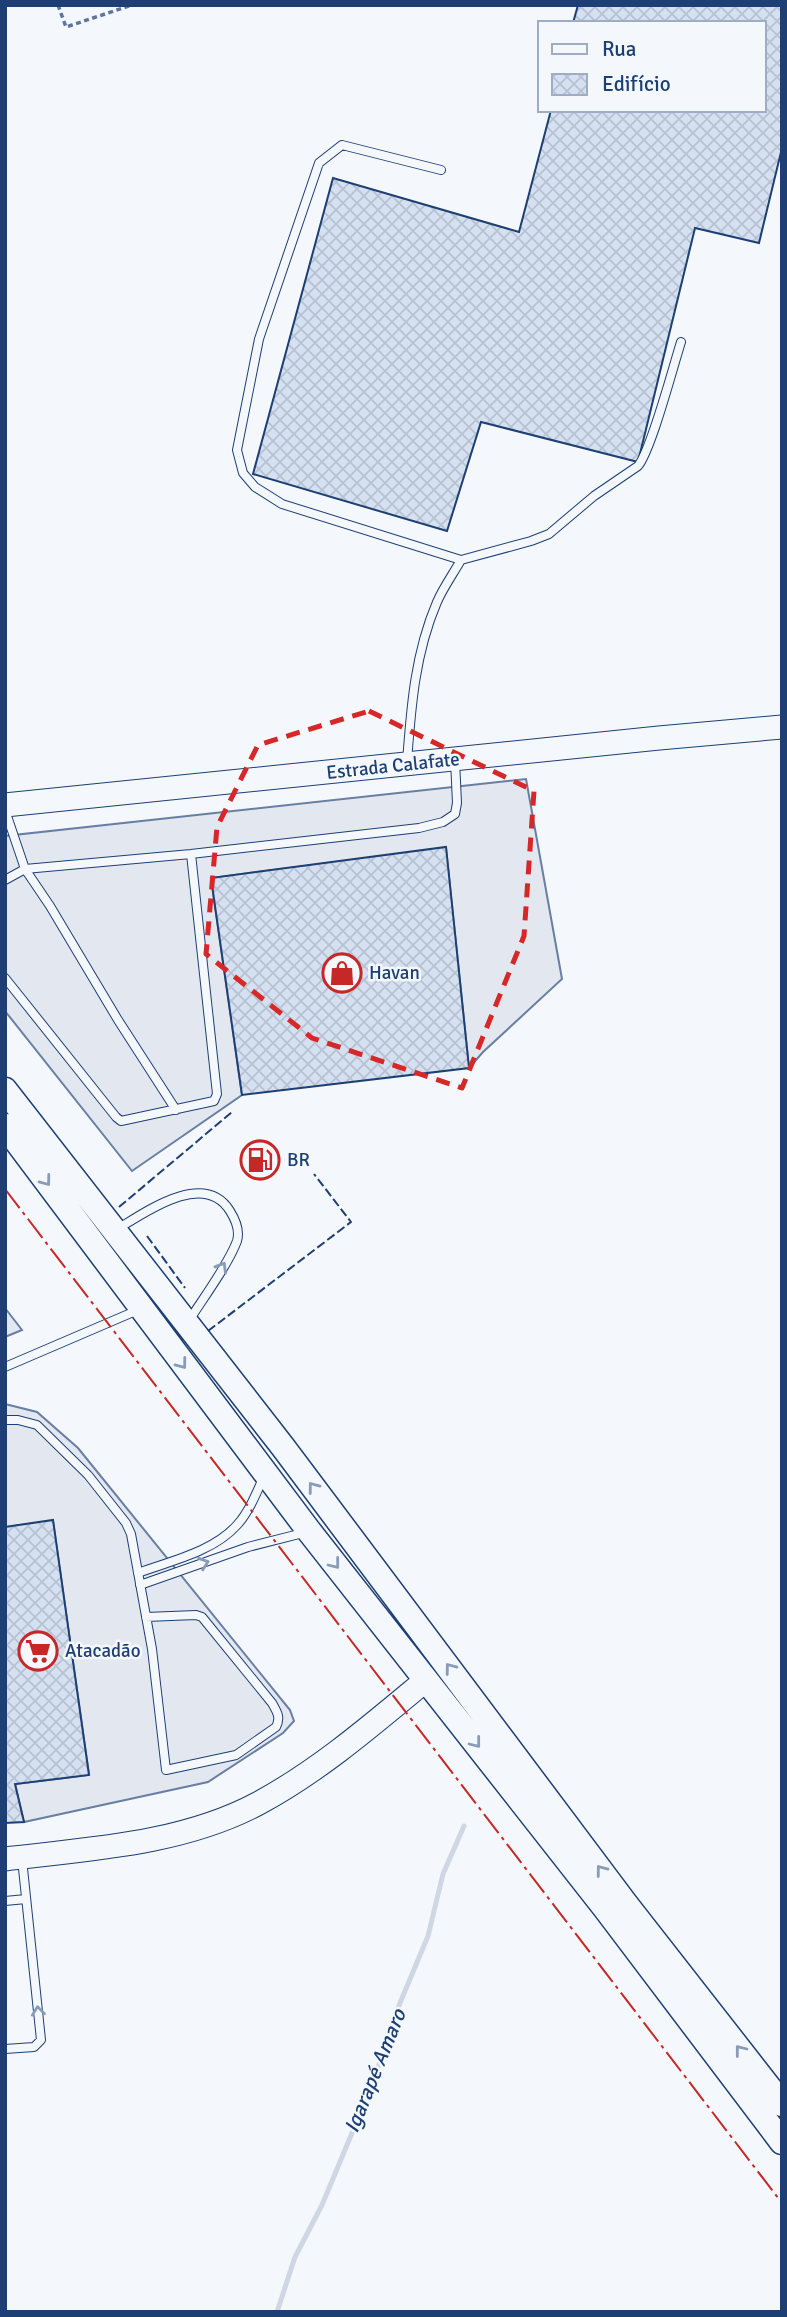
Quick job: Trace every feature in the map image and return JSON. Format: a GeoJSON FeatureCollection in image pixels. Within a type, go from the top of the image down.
{"type":"FeatureCollection","features":[{"type":"Feature","properties":{"kind":"main road"},"geometry":{"type":"LineString","coordinates":[[5,1090],[282,1447],[625,1903],[782,2104]]}},
{"type":"Feature","properties":{"kind":"main road"},"geometry":{"type":"LineString","coordinates":[[5,1126],[265,1474],[605,1908],[782,2142]]}},
{"type":"Feature","properties":{"kind":"street","name":"Estrada Calafate"},"geometry":{"type":"LineString","coordinates":[[5,808],[782,727]]}},
{"type":"Feature","properties":{"kind":"street"},"geometry":{"type":"LineString","coordinates":[[14,1858],[117,1845],[168,1835],[237,1813],[300,1779],[426,1680]]}},
{"type":"Feature","properties":{"kind":"lane"},"geometry":{"type":"LineString","coordinates":[[441,170],[342,145],[319,163],[258,340],[237,450],[243,473],[255,487],[282,504],[461,560],[531,541],[549,534],[594,496],[642,461],[681,342]]}},
{"type":"Feature","properties":{"kind":"lane"},"geometry":{"type":"LineString","coordinates":[[407,765],[412,695],[421,648],[437,601],[461,560]]}},
{"type":"Feature","properties":{"kind":"lane"},"geometry":{"type":"LineString","coordinates":[[5,880],[25,869],[191,854],[419,828],[443,822],[455,814],[455,760]]}},
{"type":"Feature","properties":{"kind":"lane"},"geometry":{"type":"LineString","coordinates":[[5,808],[25,869],[176,1110]]}},
{"type":"Feature","properties":{"kind":"lane"},"geometry":{"type":"LineString","coordinates":[[5,978],[121,1121],[211,1102],[217,1098],[191,854]]}},
{"type":"Feature","properties":{"kind":"lane"},"geometry":{"type":"LineString","coordinates":[[115,1231],[168,1199],[197,1193],[216,1197],[227,1207],[236,1221],[238,1239],[186,1325]]}},
{"type":"Feature","properties":{"kind":"lane"},"geometry":{"type":"LineString","coordinates":[[5,1367],[141,1309]]}},
{"type":"Feature","properties":{"kind":"lane"},"geometry":{"type":"LineString","coordinates":[[5,1420],[37,1425],[88,1475],[126,1522],[131,1534],[146,1617],[166,1770],[236,1755],[276,1727],[278,1714],[272,1703],[202,1617],[146,1617]]}},
{"type":"Feature","properties":{"kind":"lane"},"geometry":{"type":"LineString","coordinates":[[138,1573],[205,1548],[236,1527],[265,1474]]}},
{"type":"Feature","properties":{"kind":"lane"},"geometry":{"type":"LineString","coordinates":[[140,1585],[248,1547],[309,1531]]}},
{"type":"Feature","properties":{"kind":"lane"},"geometry":{"type":"LineString","coordinates":[[5,2049],[34,2047],[41,2039],[26,1899],[14,1858]]}},
{"type":"Feature","properties":{"kind":"lane"},"geometry":{"type":"LineString","coordinates":[[5,1901],[26,1899]]}},
{"type":"Feature","properties":{"kind":"path"},"geometry":{"type":"LineString","coordinates":[[58,5],[66,27],[132,5]]}},
{"type":"Feature","properties":{"kind":"highlighted area"},"geometry":{"type":"Polygon","coordinates":[[[369,711],[534,791],[524,936],[462,1088],[312,1038],[206,954],[217,827],[258,745],[369,711]]]}},
{"type":"Feature","properties":{"kind":"shaded area"},"geometry":{"type":"Polygon","coordinates":[[[526,779],[562,979],[469,1068],[446,848],[211,878],[242,1095],[132,1171],[5,1011],[5,836],[526,779]]]}},
{"type":"Feature","properties":{"kind":"shaded area"},"geometry":{"type":"Polygon","coordinates":[[[5,1308],[22,1330],[5,1337],[5,1308]]]}},
{"type":"Feature","properties":{"kind":"shaded area"},"geometry":{"type":"Polygon","coordinates":[[[5,1404],[37,1412],[78,1448],[290,1710],[294,1721],[283,1733],[208,1782],[24,1822],[15,1784],[89,1775],[53,1521],[5,1527],[5,1404]]]}},
{"type":"Feature","properties":{"kind":"building"},"geometry":{"type":"Polygon","coordinates":[[[578,5],[782,5],[782,148],[759,243],[695,228],[638,462],[481,422],[447,531],[253,474],[333,178],[519,232],[550,112],[766,112],[766,21],[574,21],[578,5]]]}},
{"type":"Feature","properties":{"kind":"building","name":"Havan"},"geometry":{"type":"Polygon","coordinates":[[[446,847],[469,1068],[242,1095],[211,878],[446,847]]]}},
{"type":"Feature","properties":{"kind":"building","name":"Atacadão"},"geometry":{"type":"Polygon","coordinates":[[[53,1520],[89,1775],[15,1784],[24,1822],[5,1823],[5,1527],[53,1520]]]}},
{"type":"Feature","properties":{"kind":"waterway","name":"Igarapé Amaro"},"geometry":{"type":"LineString","coordinates":[[277,2312],[295,2257],[322,2205],[372,2085],[400,2003],[428,1936],[443,1874],[464,1826]]}},
{"type":"Feature","properties":{"kind":"fence"},"geometry":{"type":"LineString","coordinates":[[119,1207],[232,1112]]}},
{"type":"Feature","properties":{"kind":"fence"},"geometry":{"type":"LineString","coordinates":[[208,1331],[351,1222],[314,1174]]}},
{"type":"Feature","properties":{"kind":"fence"},"geometry":{"type":"LineString","coordinates":[[147,1236],[185,1288]]}},
{"type":"Feature","properties":{"kind":"power"},"geometry":{"type":"LineString","coordinates":[[5,1189],[782,2203]]}},
{"type":"Feature","properties":{"kind":"place","name":"Havan"},"geometry":{"type":"Point","coordinates":[342,973]}},
{"type":"Feature","properties":{"kind":"place","name":"BR"},"geometry":{"type":"Point","coordinates":[260,1160]}},
{"type":"Feature","properties":{"kind":"place","name":"Atacadão"},"geometry":{"type":"Point","coordinates":[38,1651]}}]}
